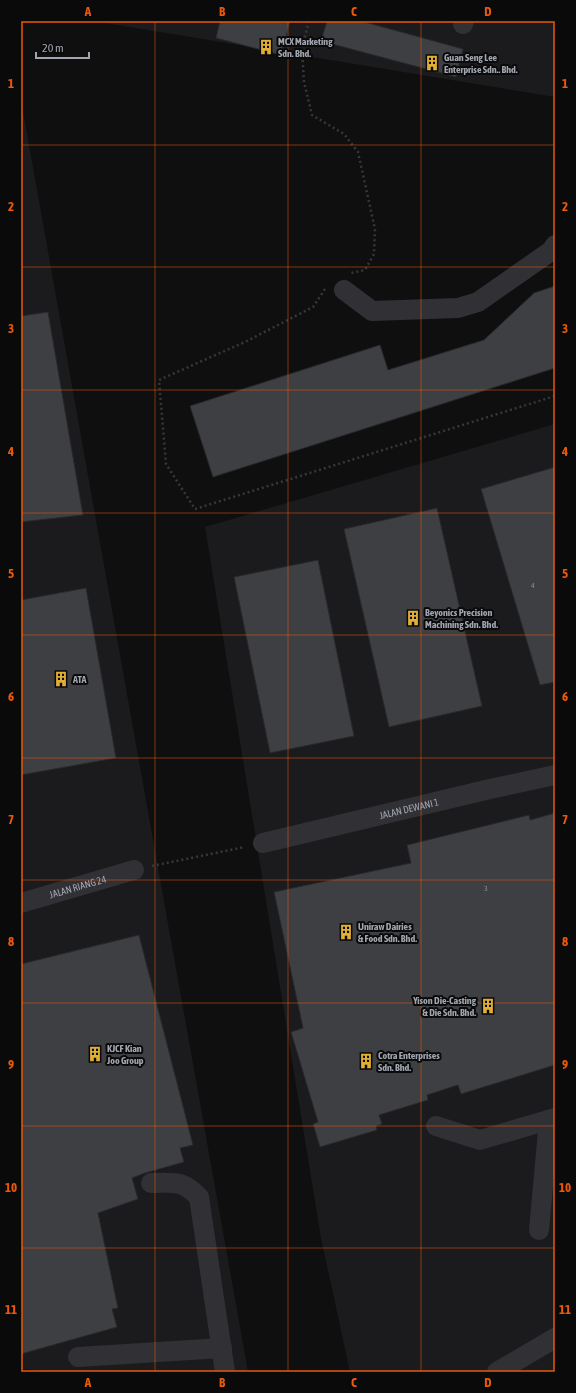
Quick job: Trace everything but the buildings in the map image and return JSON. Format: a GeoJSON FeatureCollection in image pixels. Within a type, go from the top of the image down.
{"type":"FeatureCollection","features":[{"type":"Feature","properties":{"kind":"street"},"geometry":{"type":"LineString","coordinates":[[340,284],[372,311],[458,308],[478,302],[551,251],[555,245]]}},
{"type":"Feature","properties":{"kind":"street","name":"JALAN DEWANI 1"},"geometry":{"type":"LineString","coordinates":[[263,843],[555,775]]}},
{"type":"Feature","properties":{"kind":"street","name":"JALAN RIANG 24"},"geometry":{"type":"LineString","coordinates":[[21,903],[134,870]]}},
{"type":"Feature","properties":{"kind":"street"},"geometry":{"type":"LineString","coordinates":[[436,1126],[480,1140],[552,1119],[539,1230]]}},
{"type":"Feature","properties":{"kind":"street"},"geometry":{"type":"LineString","coordinates":[[151,1183],[178,1183],[190,1188],[199,1197],[225,1372]]}},
{"type":"Feature","properties":{"kind":"street"},"geometry":{"type":"LineString","coordinates":[[497,1372],[555,1338]]}},
{"type":"Feature","properties":{"kind":"street"},"geometry":{"type":"LineString","coordinates":[[78,1357],[222,1348]]}},
{"type":"Feature","properties":{"kind":"path"},"geometry":{"type":"LineString","coordinates":[[308,21],[302,48],[304,82],[312,115],[344,134],[358,152],[375,229],[374,254],[365,270],[340,284],[313,308],[245,342],[160,380],[166,464],[195,509],[555,396]]}},
{"type":"Feature","properties":{"kind":"path"},"geometry":{"type":"LineString","coordinates":[[134,870],[263,843]]}},
{"type":"Feature","properties":{"kind":"shaded area"},"geometry":{"type":"Polygon","coordinates":[[[93,21],[555,21],[555,97],[93,21]]]}},
{"type":"Feature","properties":{"kind":"shaded area"},"geometry":{"type":"Polygon","coordinates":[[[21,100],[248,1372],[54,1372],[21,1369],[21,100]]]}},
{"type":"Feature","properties":{"kind":"shaded area"},"geometry":{"type":"Polygon","coordinates":[[[555,424],[555,1372],[350,1372],[321,1238],[205,527],[555,424]]]}},
{"type":"Feature","properties":{"kind":"place","name":"MCX Marketing Sdn. Bhd."},"geometry":{"type":"Point","coordinates":[266,47]}},
{"type":"Feature","properties":{"kind":"place","name":"Guan Seng Lee Enterprise Sdn.. Bhd."},"geometry":{"type":"Point","coordinates":[432,63]}},
{"type":"Feature","properties":{"kind":"place","name":"Beyonics Precision Machining Sdn. Bhd."},"geometry":{"type":"Point","coordinates":[413,618]}},
{"type":"Feature","properties":{"kind":"place","name":"ATA"},"geometry":{"type":"Point","coordinates":[61,679]}},
{"type":"Feature","properties":{"kind":"place","name":"Uniraw Dairies & Food Sdn. Bhd."},"geometry":{"type":"Point","coordinates":[346,932]}},
{"type":"Feature","properties":{"kind":"place","name":"Yison Die-Casting & Die Sdn. Bhd."},"geometry":{"type":"Point","coordinates":[488,1006]}},
{"type":"Feature","properties":{"kind":"place","name":"KJCF Kian Joo Group"},"geometry":{"type":"Point","coordinates":[95,1054]}},
{"type":"Feature","properties":{"kind":"place","name":"Cotra Enterprises Sdn. Bhd."},"geometry":{"type":"Point","coordinates":[366,1061]}}]}
